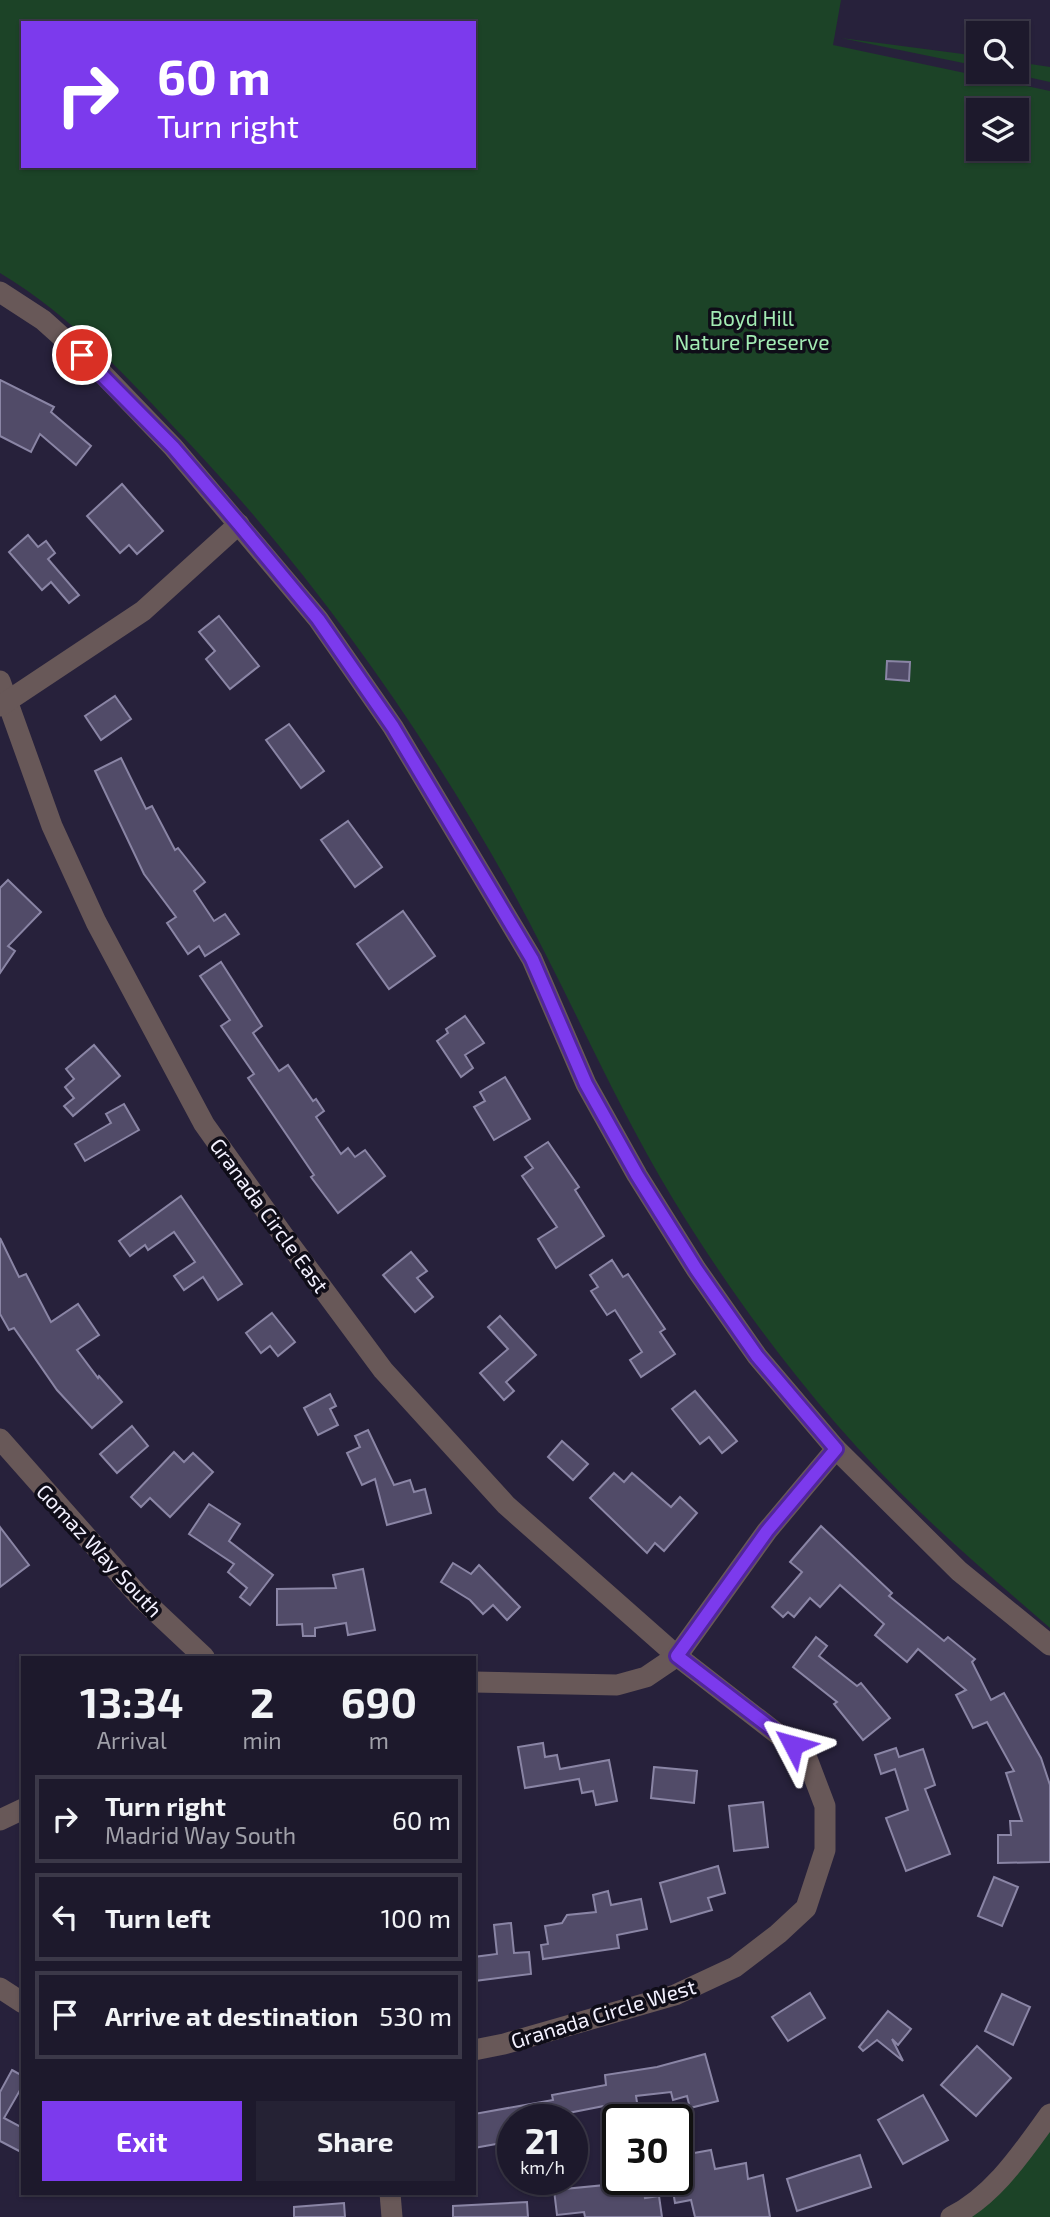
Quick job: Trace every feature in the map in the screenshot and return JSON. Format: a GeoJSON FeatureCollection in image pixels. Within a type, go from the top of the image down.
{"type":"FeatureCollection","features":[{"type":"Feature","properties":{"kind":"street"},"geometry":{"type":"LineString","coordinates":[[0,292],[43,320],[101,372],[173,447],[318,619],[393,727],[532,959],[586,1084],[637,1175],[696,1269],[757,1356],[836,1449],[959,1571],[1050,1645]]}},
{"type":"Feature","properties":{"kind":"street"},"geometry":{"type":"LineString","coordinates":[[2,695],[143,611],[239,524]]}},
{"type":"Feature","properties":{"kind":"street","name":"Granada Circle East"},"geometry":{"type":"LineString","coordinates":[[2,695],[52,826],[96,922],[204,1124],[383,1370],[506,1505],[677,1656]]}},
{"type":"Feature","properties":{"kind":"street","name":"Gomaz Way South"},"geometry":{"type":"LineString","coordinates":[[0,1439],[139,1596],[203,1656]]}},
{"type":"Feature","properties":{"kind":"street"},"geometry":{"type":"LineString","coordinates":[[476,1682],[617,1685],[646,1677],[677,1656],[767,1531],[836,1449]]}},
{"type":"Feature","properties":{"kind":"street","name":"Granada Circle West"},"geometry":{"type":"LineString","coordinates":[[476,2050],[504,2045],[675,1996],[735,1967],[778,1934],[806,1908],[825,1850],[825,1805],[806,1756],[677,1656]]}},
{"type":"Feature","properties":{"kind":"street"},"geometry":{"type":"LineString","coordinates":[[0,1820],[21,1810]]}},
{"type":"Feature","properties":{"kind":"street"},"geometry":{"type":"LineString","coordinates":[[0,1988],[21,2002]]}},
{"type":"Feature","properties":{"kind":"street"},"geometry":{"type":"LineString","coordinates":[[951,2217],[965,2210],[1016,2161],[1050,2114]]}},
{"type":"Feature","properties":{"kind":"street"},"geometry":{"type":"LineString","coordinates":[[390,2195],[392,2217]]}},
{"type":"Feature","properties":{"kind":"green space","name":"Boyd Hill Nature Preserve"},"geometry":{"type":"Polygon","coordinates":[[[0,0],[841,0],[833,45],[966,73],[966,84],[1017,84],[1050,91],[1050,1628],[952,1542],[885,1477],[786,1363],[727,1283],[673,1199],[610,1085],[512,890],[441,770],[403,712],[322,600],[234,493],[122,372],[52,309],[0,273],[0,0]]]}},
{"type":"Feature","properties":{"kind":"green space"},"geometry":{"type":"Polygon","coordinates":[[[841,38],[966,54],[966,64],[841,38]]]}},
{"type":"Feature","properties":{"kind":"green space"},"geometry":{"type":"Polygon","coordinates":[[[1029,64],[1050,67],[1050,82],[1029,77],[1029,64]]]}},
{"type":"Feature","properties":{"kind":"green space"},"geometry":{"type":"Polygon","coordinates":[[[1050,2129],[1050,2217],[970,2217],[1050,2129]]]}},
{"type":"Feature","properties":{"kind":"building"},"geometry":{"type":"Polygon","coordinates":[[[0,380],[54,407],[51,412],[91,446],[76,465],[40,434],[31,452],[0,436],[0,380]]]}},
{"type":"Feature","properties":{"kind":"building"},"geometry":{"type":"Polygon","coordinates":[[[122,484],[163,531],[137,554],[129,545],[120,553],[87,516],[122,484]]]}},
{"type":"Feature","properties":{"kind":"building"},"geometry":{"type":"Polygon","coordinates":[[[28,535],[38,547],[46,541],[55,553],[48,559],[79,595],[69,603],[51,582],[42,590],[9,552],[28,535]]]}},
{"type":"Feature","properties":{"kind":"building"},"geometry":{"type":"Polygon","coordinates":[[[219,616],[259,666],[230,689],[206,659],[215,651],[199,632],[219,616]]]}},
{"type":"Feature","properties":{"kind":"building"},"geometry":{"type":"Polygon","coordinates":[[[887,661],[910,662],[909,681],[886,679],[887,661]]]}},
{"type":"Feature","properties":{"kind":"building"},"geometry":{"type":"Polygon","coordinates":[[[115,696],[131,719],[101,740],[85,716],[115,696]]]}},
{"type":"Feature","properties":{"kind":"building"},"geometry":{"type":"Polygon","coordinates":[[[289,724],[324,771],[301,788],[266,740],[289,724]]]}},
{"type":"Feature","properties":{"kind":"building"},"geometry":{"type":"Polygon","coordinates":[[[121,758],[146,809],[152,806],[175,850],[178,848],[205,882],[194,891],[214,921],[225,914],[239,934],[205,956],[199,946],[188,954],[167,923],[176,917],[144,874],[95,771],[121,758]]]}},
{"type":"Feature","properties":{"kind":"building"},"geometry":{"type":"Polygon","coordinates":[[[348,821],[382,867],[355,887],[321,840],[348,821]]]}},
{"type":"Feature","properties":{"kind":"building"},"geometry":{"type":"Polygon","coordinates":[[[8,880],[41,912],[8,946],[15,951],[0,973],[0,888],[8,880]]]}},
{"type":"Feature","properties":{"kind":"building"},"geometry":{"type":"Polygon","coordinates":[[[403,911],[435,956],[389,989],[357,944],[403,911]]]}},
{"type":"Feature","properties":{"kind":"building"},"geometry":{"type":"Polygon","coordinates":[[[221,962],[262,1026],[253,1033],[279,1071],[288,1065],[313,1101],[316,1099],[324,1111],[316,1117],[341,1154],[348,1148],[355,1157],[365,1150],[385,1176],[338,1213],[311,1177],[314,1175],[248,1078],[254,1074],[221,1026],[230,1020],[200,976],[221,962]]]}},
{"type":"Feature","properties":{"kind":"building"},"geometry":{"type":"Polygon","coordinates":[[[465,1016],[484,1043],[465,1055],[473,1068],[461,1077],[437,1041],[448,1033],[446,1029],[465,1016]]]}},
{"type":"Feature","properties":{"kind":"building"},"geometry":{"type":"Polygon","coordinates":[[[94,1045],[120,1076],[73,1116],[64,1106],[74,1098],[65,1087],[74,1079],[66,1069],[94,1045]]]}},
{"type":"Feature","properties":{"kind":"building"},"geometry":{"type":"Polygon","coordinates":[[[505,1077],[530,1119],[494,1140],[474,1107],[485,1101],[480,1092],[505,1077]]]}},
{"type":"Feature","properties":{"kind":"building"},"geometry":{"type":"Polygon","coordinates":[[[124,1104],[139,1130],[85,1161],[75,1144],[111,1123],[106,1114],[124,1104]]]}},
{"type":"Feature","properties":{"kind":"building"},"geometry":{"type":"Polygon","coordinates":[[[548,1142],[579,1187],[575,1190],[604,1236],[556,1268],[538,1239],[557,1227],[522,1176],[533,1168],[525,1157],[548,1142]]]}},
{"type":"Feature","properties":{"kind":"building"},"geometry":{"type":"Polygon","coordinates":[[[181,1196],[242,1284],[218,1300],[203,1277],[184,1290],[174,1276],[195,1262],[174,1232],[148,1250],[145,1245],[130,1256],[119,1241],[181,1196]]]}},
{"type":"Feature","properties":{"kind":"building"},"geometry":{"type":"Polygon","coordinates":[[[0,1238],[19,1277],[26,1274],[51,1322],[78,1304],[99,1335],[77,1350],[98,1378],[99,1376],[122,1402],[92,1428],[57,1390],[14,1328],[9,1330],[0,1314],[0,1238]]]}},
{"type":"Feature","properties":{"kind":"building"},"geometry":{"type":"Polygon","coordinates":[[[411,1252],[427,1271],[417,1278],[433,1297],[415,1312],[383,1275],[411,1252]]]}},
{"type":"Feature","properties":{"kind":"building"},"geometry":{"type":"Polygon","coordinates":[[[612,1260],[623,1277],[628,1274],[665,1329],[660,1332],[675,1354],[641,1377],[630,1360],[642,1352],[615,1310],[607,1315],[591,1291],[598,1287],[590,1275],[612,1260]]]}},
{"type":"Feature","properties":{"kind":"building"},"geometry":{"type":"Polygon","coordinates":[[[272,1313],[295,1342],[278,1356],[270,1346],[261,1353],[246,1333],[272,1313]]]}},
{"type":"Feature","properties":{"kind":"building"},"geometry":{"type":"Polygon","coordinates":[[[500,1316],[536,1355],[506,1382],[514,1391],[504,1400],[480,1373],[508,1349],[488,1327],[500,1316]]]}},
{"type":"Feature","properties":{"kind":"building"},"geometry":{"type":"Polygon","coordinates":[[[695,1391],[737,1441],[722,1453],[709,1437],[700,1444],[672,1409],[695,1391]]]}},
{"type":"Feature","properties":{"kind":"building"},"geometry":{"type":"Polygon","coordinates":[[[330,1394],[336,1406],[330,1409],[338,1425],[318,1435],[304,1408],[330,1394]]]}},
{"type":"Feature","properties":{"kind":"building"},"geometry":{"type":"Polygon","coordinates":[[[132,1426],[148,1446],[117,1473],[100,1454],[132,1426]]]}},
{"type":"Feature","properties":{"kind":"building"},"geometry":{"type":"Polygon","coordinates":[[[368,1430],[394,1485],[410,1480],[414,1492],[425,1489],[431,1513],[387,1525],[375,1479],[362,1485],[347,1453],[360,1447],[355,1436],[368,1430]]]}},
{"type":"Feature","properties":{"kind":"building"},"geometry":{"type":"Polygon","coordinates":[[[562,1441],[588,1464],[573,1480],[548,1457],[562,1441]]]}},
{"type":"Feature","properties":{"kind":"building"},"geometry":{"type":"Polygon","coordinates":[[[174,1452],[184,1462],[193,1453],[213,1472],[170,1517],[150,1498],[141,1507],[131,1497],[174,1452]]]}},
{"type":"Feature","properties":{"kind":"building"},"geometry":{"type":"Polygon","coordinates":[[[614,1473],[624,1482],[632,1473],[671,1507],[680,1497],[697,1513],[664,1551],[655,1543],[647,1553],[590,1498],[614,1473]]]}},
{"type":"Feature","properties":{"kind":"building"},"geometry":{"type":"Polygon","coordinates":[[[209,1504],[240,1524],[229,1541],[273,1575],[250,1605],[240,1597],[247,1588],[228,1572],[234,1564],[189,1534],[209,1504]]]}},
{"type":"Feature","properties":{"kind":"building"},"geometry":{"type":"Polygon","coordinates":[[[821,1526],[892,1593],[889,1596],[944,1641],[948,1637],[975,1659],[972,1662],[991,1700],[1004,1693],[1041,1758],[1050,1785],[1050,1862],[998,1863],[998,1835],[1011,1835],[1010,1821],[1022,1821],[1006,1773],[1014,1771],[987,1722],[973,1728],[956,1695],[966,1690],[918,1649],[907,1662],[875,1635],[884,1624],[840,1585],[820,1607],[810,1598],[794,1617],[788,1612],[783,1617],[772,1607],[802,1572],[790,1562],[821,1526]]]}},
{"type":"Feature","properties":{"kind":"building"},"geometry":{"type":"Polygon","coordinates":[[[0,1527],[29,1565],[0,1587],[0,1527]]]}},
{"type":"Feature","properties":{"kind":"building"},"geometry":{"type":"Polygon","coordinates":[[[453,1563],[471,1574],[479,1565],[520,1607],[507,1620],[493,1605],[483,1614],[470,1600],[441,1582],[453,1563]]]}},
{"type":"Feature","properties":{"kind":"building"},"geometry":{"type":"Polygon","coordinates":[[[363,1569],[375,1630],[348,1635],[346,1623],[315,1628],[315,1636],[303,1636],[302,1624],[277,1625],[277,1589],[336,1588],[333,1575],[363,1569]]]}},
{"type":"Feature","properties":{"kind":"building"},"geometry":{"type":"Polygon","coordinates":[[[816,1637],[827,1646],[819,1656],[857,1686],[861,1683],[890,1718],[863,1740],[834,1704],[837,1702],[793,1667],[816,1637]]]}},
{"type":"Feature","properties":{"kind":"building"},"geometry":{"type":"Polygon","coordinates":[[[543,1743],[545,1757],[557,1755],[560,1769],[609,1760],[617,1801],[596,1805],[593,1791],[582,1793],[579,1779],[525,1788],[518,1747],[543,1743]]]}},
{"type":"Feature","properties":{"kind":"building"},"geometry":{"type":"Polygon","coordinates":[[[896,1748],[899,1757],[923,1749],[935,1785],[925,1789],[950,1854],[906,1871],[886,1818],[908,1810],[895,1769],[881,1774],[875,1755],[896,1748]]]}},
{"type":"Feature","properties":{"kind":"building"},"geometry":{"type":"Polygon","coordinates":[[[654,1767],[697,1771],[694,1803],[651,1798],[654,1767]]]}},
{"type":"Feature","properties":{"kind":"building"},"geometry":{"type":"Polygon","coordinates":[[[763,1802],[768,1847],[734,1851],[729,1806],[763,1802]]]}},
{"type":"Feature","properties":{"kind":"building"},"geometry":{"type":"Polygon","coordinates":[[[718,1866],[725,1893],[708,1898],[712,1910],[671,1922],[660,1883],[718,1866]]]}},
{"type":"Feature","properties":{"kind":"building"},"geometry":{"type":"Polygon","coordinates":[[[994,1877],[1018,1887],[1002,1926],[978,1916],[994,1877]]]}},
{"type":"Feature","properties":{"kind":"building"},"geometry":{"type":"Polygon","coordinates":[[[608,1891],[611,1905],[641,1899],[647,1929],[617,1935],[619,1948],[543,1959],[541,1945],[548,1944],[545,1926],[562,1923],[567,1915],[596,1912],[593,1895],[608,1891]]]}},
{"type":"Feature","properties":{"kind":"building"},"geometry":{"type":"Polygon","coordinates":[[[511,1923],[514,1953],[529,1952],[531,1974],[476,1981],[476,1957],[497,1954],[494,1925],[511,1923]]]}},
{"type":"Feature","properties":{"kind":"building"},"geometry":{"type":"Polygon","coordinates":[[[810,1993],[825,2018],[788,2041],[772,2017],[810,1993]]]}},
{"type":"Feature","properties":{"kind":"building"},"geometry":{"type":"Polygon","coordinates":[[[1002,1994],[1030,2007],[1013,2045],[985,2031],[1002,1994]]]}},
{"type":"Feature","properties":{"kind":"building"},"geometry":{"type":"Polygon","coordinates":[[[888,2011],[911,2029],[898,2045],[892,2039],[903,2061],[877,2040],[863,2051],[859,2047],[888,2011]]]}},
{"type":"Feature","properties":{"kind":"building"},"geometry":{"type":"Polygon","coordinates":[[[977,2046],[1011,2078],[976,2116],[941,2085],[977,2046]]]}},
{"type":"Feature","properties":{"kind":"building"},"geometry":{"type":"Polygon","coordinates":[[[705,2054],[718,2101],[693,2107],[687,2096],[673,2100],[671,2092],[636,2096],[637,2104],[602,2104],[602,2106],[588,2109],[588,2104],[530,2104],[553,2100],[552,2095],[606,2085],[605,2075],[657,2067],[705,2054]]]}},
{"type":"Feature","properties":{"kind":"building"},"geometry":{"type":"Polygon","coordinates":[[[12,2070],[21,2075],[21,2088],[4,2118],[21,2127],[21,2152],[0,2141],[0,2092],[12,2070]]]}},
{"type":"Feature","properties":{"kind":"building"},"geometry":{"type":"Polygon","coordinates":[[[923,2095],[948,2140],[903,2164],[878,2120],[923,2095]]]}},
{"type":"Feature","properties":{"kind":"building"},"geometry":{"type":"Polygon","coordinates":[[[497,2110],[497,2144],[476,2148],[476,2114],[497,2110]]]}},
{"type":"Feature","properties":{"kind":"building"},"geometry":{"type":"Polygon","coordinates":[[[711,2150],[715,2169],[746,2163],[748,2179],[763,2175],[770,2217],[695,2217],[691,2200],[675,2203],[674,2195],[693,2195],[693,2153],[711,2150]]]}},
{"type":"Feature","properties":{"kind":"building"},"geometry":{"type":"Polygon","coordinates":[[[860,2155],[871,2187],[797,2211],[787,2179],[860,2155]]]}},
{"type":"Feature","properties":{"kind":"building"},"geometry":{"type":"Polygon","coordinates":[[[602,2185],[602,2195],[645,2195],[645,2198],[659,2196],[662,2217],[585,2217],[584,2212],[557,2215],[555,2195],[588,2195],[588,2187],[602,2185]]]}},
{"type":"Feature","properties":{"kind":"building"},"geometry":{"type":"Polygon","coordinates":[[[527,2202],[528,2217],[453,2217],[453,2206],[527,2202]]]}},
{"type":"Feature","properties":{"kind":"building"},"geometry":{"type":"Polygon","coordinates":[[[344,2203],[345,2217],[294,2217],[294,2207],[344,2203]]]}},
{"type":"Feature","properties":{"kind":"route"},"geometry":{"type":"LineString","coordinates":[[82,355],[173,447],[239,524],[318,619],[393,727],[532,959],[586,1084],[637,1175],[696,1269],[757,1356],[836,1449],[767,1531],[677,1656],[793,1745]]}}]}
